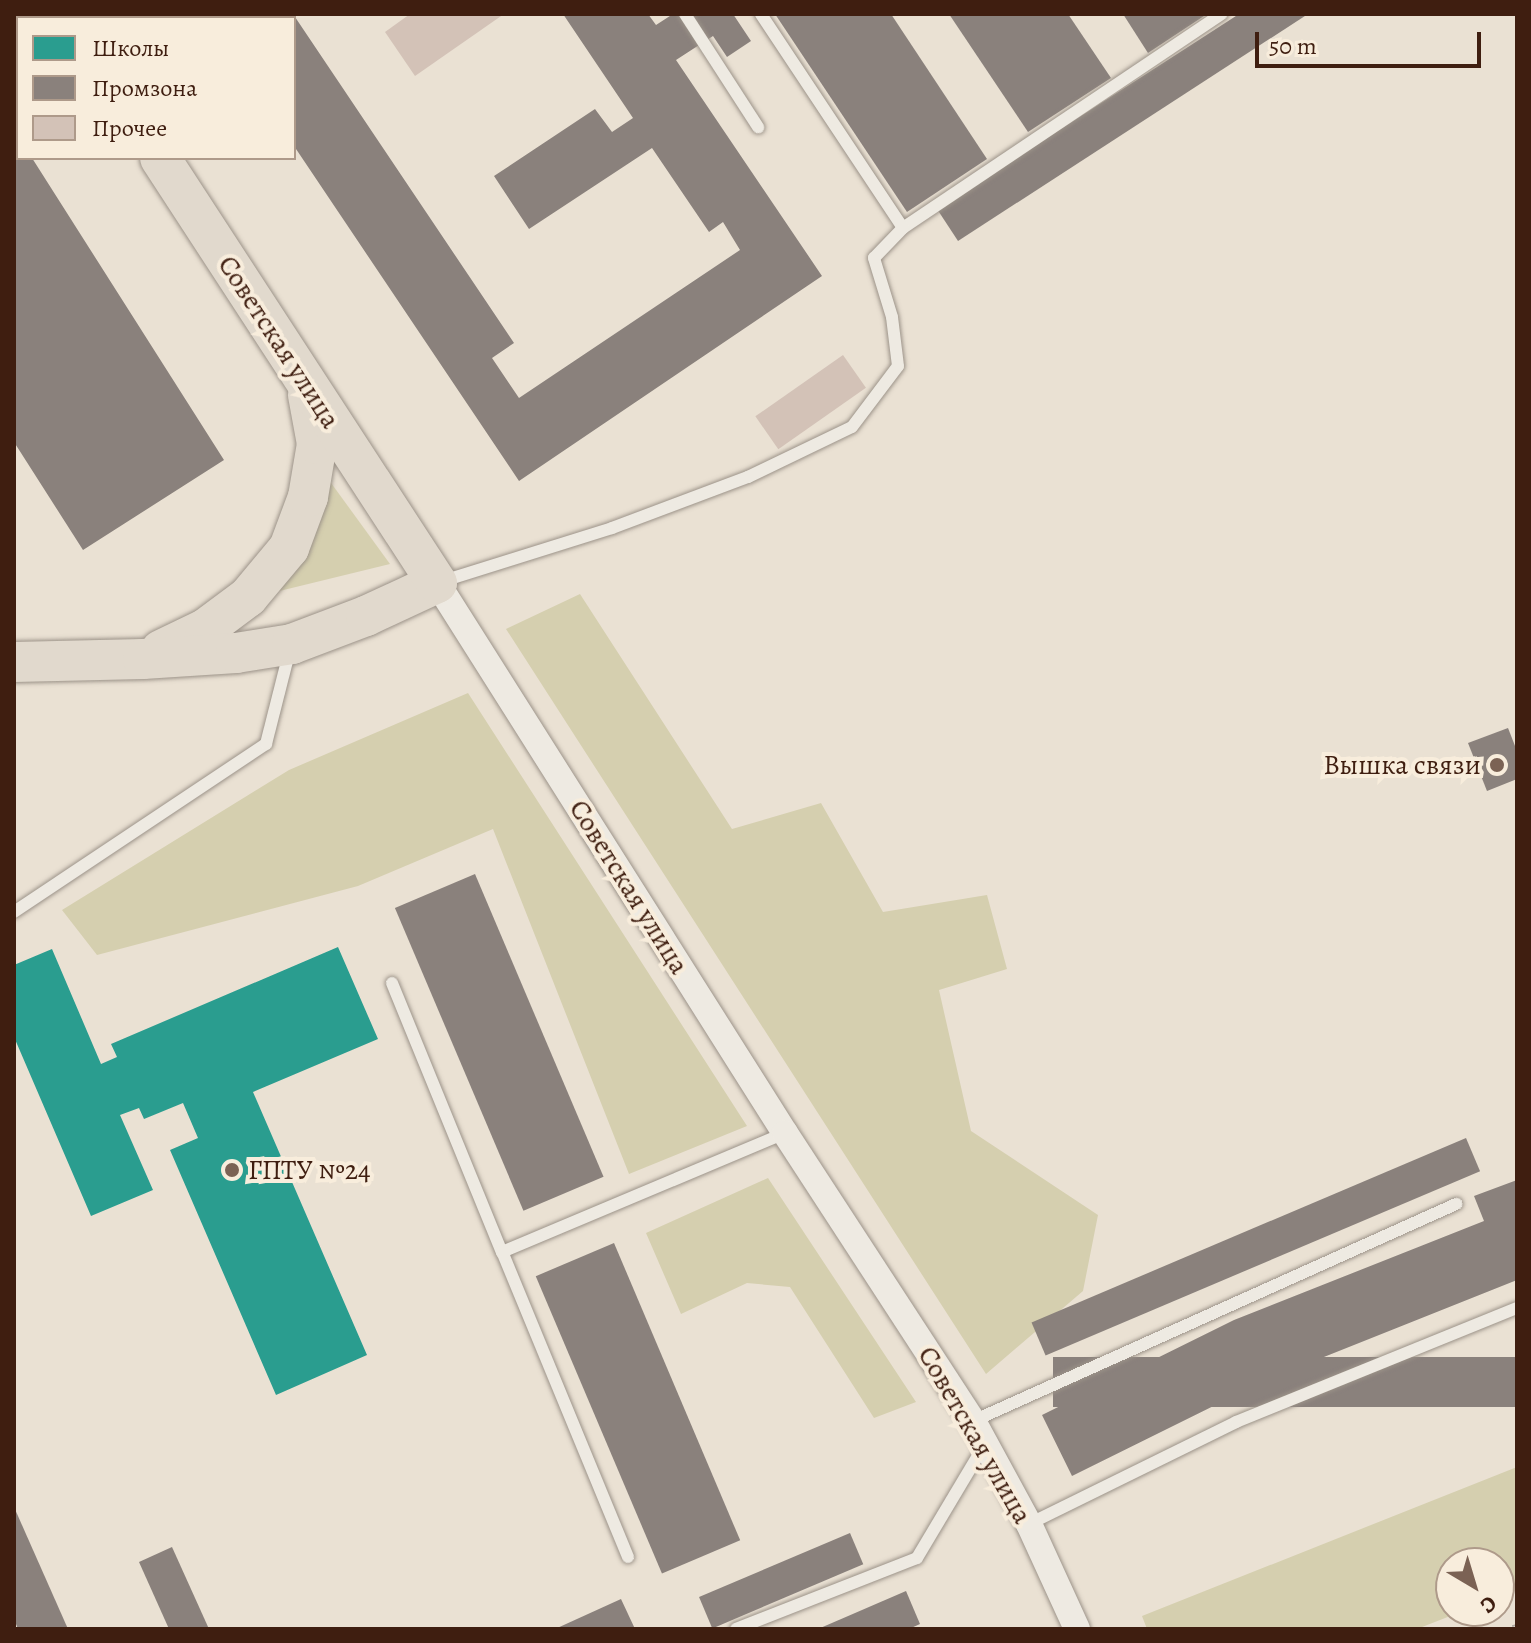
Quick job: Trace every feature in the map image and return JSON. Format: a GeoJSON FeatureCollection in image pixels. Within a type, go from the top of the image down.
{"type":"FeatureCollection","features":[{"type":"Feature","properties":{"kind":"main road","name":"Советская улица"},"geometry":{"type":"LineString","coordinates":[[161,160],[437,583]]}},
{"type":"Feature","properties":{"kind":"main road"},"geometry":{"type":"LineString","coordinates":[[143,659],[205,629],[248,597],[289,548],[308,497],[317,444],[305,382]]}},
{"type":"Feature","properties":{"kind":"main road"},"geometry":{"type":"LineString","coordinates":[[14,662],[236,653],[292,644],[366,616],[437,583]]}},
{"type":"Feature","properties":{"kind":"street","name":"Советская улица"},"geometry":{"type":"LineString","coordinates":[[437,583],[785,1133],[979,1432],[1029,1524],[1077,1629]]}},
{"type":"Feature","properties":{"kind":"lane"},"geometry":{"type":"LineString","coordinates":[[685,14],[758,127]]}},
{"type":"Feature","properties":{"kind":"lane"},"geometry":{"type":"LineString","coordinates":[[761,14],[903,228]]}},
{"type":"Feature","properties":{"kind":"lane"},"geometry":{"type":"LineString","coordinates":[[437,583],[612,528],[734,482],[852,427],[898,366],[892,317],[874,258],[903,228],[1222,14]]}},
{"type":"Feature","properties":{"kind":"lane"},"geometry":{"type":"LineString","coordinates":[[14,912],[266,744],[292,644]]}},
{"type":"Feature","properties":{"kind":"lane"},"geometry":{"type":"LineString","coordinates":[[392,983],[628,1557]]}},
{"type":"Feature","properties":{"kind":"lane"},"geometry":{"type":"LineString","coordinates":[[502,1252],[785,1133]]}},
{"type":"Feature","properties":{"kind":"lane"},"geometry":{"type":"LineString","coordinates":[[736,1629],[917,1558],[979,1432],[1456,1204]]}},
{"type":"Feature","properties":{"kind":"lane"},"geometry":{"type":"LineString","coordinates":[[1029,1524],[1236,1422],[1517,1308]]}},
{"type":"Feature","properties":{"kind":"shaded area"},"geometry":{"type":"Polygon","coordinates":[[[326,476],[390,564],[259,596],[326,476]]]}},
{"type":"Feature","properties":{"kind":"shaded area"},"geometry":{"type":"Polygon","coordinates":[[[580,594],[732,829],[821,803],[883,912],[987,895],[1007,969],[939,990],[971,1131],[1098,1215],[1083,1291],[986,1374],[506,629],[580,594]]]}},
{"type":"Feature","properties":{"kind":"shaded area"},"geometry":{"type":"Polygon","coordinates":[[[468,693],[747,1126],[629,1174],[493,829],[358,886],[97,955],[62,910],[289,770],[468,693]]]}},
{"type":"Feature","properties":{"kind":"shaded area"},"geometry":{"type":"Polygon","coordinates":[[[768,1178],[916,1402],[874,1418],[790,1287],[747,1283],[681,1314],[646,1233],[768,1178]]]}},
{"type":"Feature","properties":{"kind":"shaded area"},"geometry":{"type":"Polygon","coordinates":[[[1517,1467],[1517,1590],[1515,1547],[1435,1547],[1435,1622],[1417,1629],[1147,1629],[1142,1616],[1517,1467]]]}},
{"type":"Feature","properties":{"kind":"building: Школы","name":"ГПТУ №24"},"geometry":{"type":"Polygon","coordinates":[[[338,947],[378,1039],[253,1092],[367,1355],[276,1395],[170,1150],[198,1138],[183,1103],[144,1119],[139,1108],[120,1115],[153,1190],[91,1216],[14,1037],[14,965],[52,949],[101,1064],[117,1057],[111,1044],[338,947]]]}},
{"type":"Feature","properties":{"kind":"building: Промзона"},"geometry":{"type":"Polygon","coordinates":[[[293,14],[294,16],[261,16],[293,14]]]}},
{"type":"Feature","properties":{"kind":"building: Промзона"},"geometry":{"type":"Polygon","coordinates":[[[563,14],[648,14],[656,25],[673,14],[733,14],[751,41],[727,57],[713,36],[676,60],[822,276],[519,481],[296,149],[296,18],[514,343],[492,358],[519,398],[740,250],[723,222],[709,232],[652,148],[529,229],[494,176],[595,109],[612,132],[633,118],[563,14]]]}},
{"type":"Feature","properties":{"kind":"building: Промзона"},"geometry":{"type":"Polygon","coordinates":[[[775,14],[891,14],[987,159],[907,212],[775,14]]]}},
{"type":"Feature","properties":{"kind":"building: Промзона"},"geometry":{"type":"Polygon","coordinates":[[[949,14],[1068,14],[1111,78],[1028,132],[949,14]]]}},
{"type":"Feature","properties":{"kind":"building: Промзона"},"geometry":{"type":"Polygon","coordinates":[[[1123,14],[1207,14],[1148,53],[1123,14]]]}},
{"type":"Feature","properties":{"kind":"building: Промзона"},"geometry":{"type":"Polygon","coordinates":[[[1239,14],[1308,14],[958,241],[937,209],[1239,14]]]}},
{"type":"Feature","properties":{"kind":"building: Промзона"},"geometry":{"type":"Polygon","coordinates":[[[14,130],[16,160],[33,160],[224,460],[83,550],[14,442],[14,130]]]}},
{"type":"Feature","properties":{"kind":"building: Промзона","name":"Вышка связи"},"geometry":{"type":"Polygon","coordinates":[[[1508,728],[1517,751],[1517,779],[1487,791],[1468,743],[1508,728]]]}},
{"type":"Feature","properties":{"kind":"building: Промзона"},"geometry":{"type":"Polygon","coordinates":[[[475,874],[604,1177],[523,1211],[395,908],[475,874]]]}},
{"type":"Feature","properties":{"kind":"building: Промзона"},"geometry":{"type":"Polygon","coordinates":[[[1466,1138],[1480,1171],[1046,1356],[1032,1322],[1466,1138]]]}},
{"type":"Feature","properties":{"kind":"building: Промзона"},"geometry":{"type":"Polygon","coordinates":[[[1517,1180],[1517,1280],[1264,1381],[1072,1476],[1042,1415],[1234,1320],[1484,1221],[1474,1196],[1517,1180]]]}},
{"type":"Feature","properties":{"kind":"building: Промзона"},"geometry":{"type":"Polygon","coordinates":[[[614,1243],[740,1540],[662,1574],[536,1276],[614,1243]]]}},
{"type":"Feature","properties":{"kind":"building: Промзона"},"geometry":{"type":"Polygon","coordinates":[[[1053,1357],[1517,1357],[1517,1407],[1053,1407],[1053,1357]]]}},
{"type":"Feature","properties":{"kind":"building: Промзона"},"geometry":{"type":"Polygon","coordinates":[[[14,1507],[68,1629],[18,1629],[14,1619],[14,1507]]]}},
{"type":"Feature","properties":{"kind":"building: Промзона"},"geometry":{"type":"Polygon","coordinates":[[[850,1533],[863,1564],[712,1628],[699,1597],[850,1533]]]}},
{"type":"Feature","properties":{"kind":"building: Промзона"},"geometry":{"type":"Polygon","coordinates":[[[172,1547],[209,1629],[169,1629],[139,1562],[172,1547]]]}},
{"type":"Feature","properties":{"kind":"building: Промзона"},"geometry":{"type":"Polygon","coordinates":[[[906,1591],[920,1624],[909,1629],[818,1629],[906,1591]]]}},
{"type":"Feature","properties":{"kind":"building: Промзона"},"geometry":{"type":"Polygon","coordinates":[[[621,1599],[635,1629],[555,1629],[621,1599]]]}},
{"type":"Feature","properties":{"kind":"building: Прочее"},"geometry":{"type":"Polygon","coordinates":[[[410,14],[504,14],[415,76],[385,32],[410,14]]]}},
{"type":"Feature","properties":{"kind":"building: Прочее"},"geometry":{"type":"Polygon","coordinates":[[[843,355],[866,388],[778,449],[755,416],[843,355]]]}},
{"type":"Feature","properties":{"kind":"railway"},"geometry":{"type":"LineString","coordinates":[[1513,1629],[1517,1628]]}},
{"type":"Feature","properties":{"kind":"place","name":"Вышка связи"},"geometry":{"type":"Point","coordinates":[1497,765]}},
{"type":"Feature","properties":{"kind":"place","name":"ГПТУ №24"},"geometry":{"type":"Point","coordinates":[232,1170]}}]}
